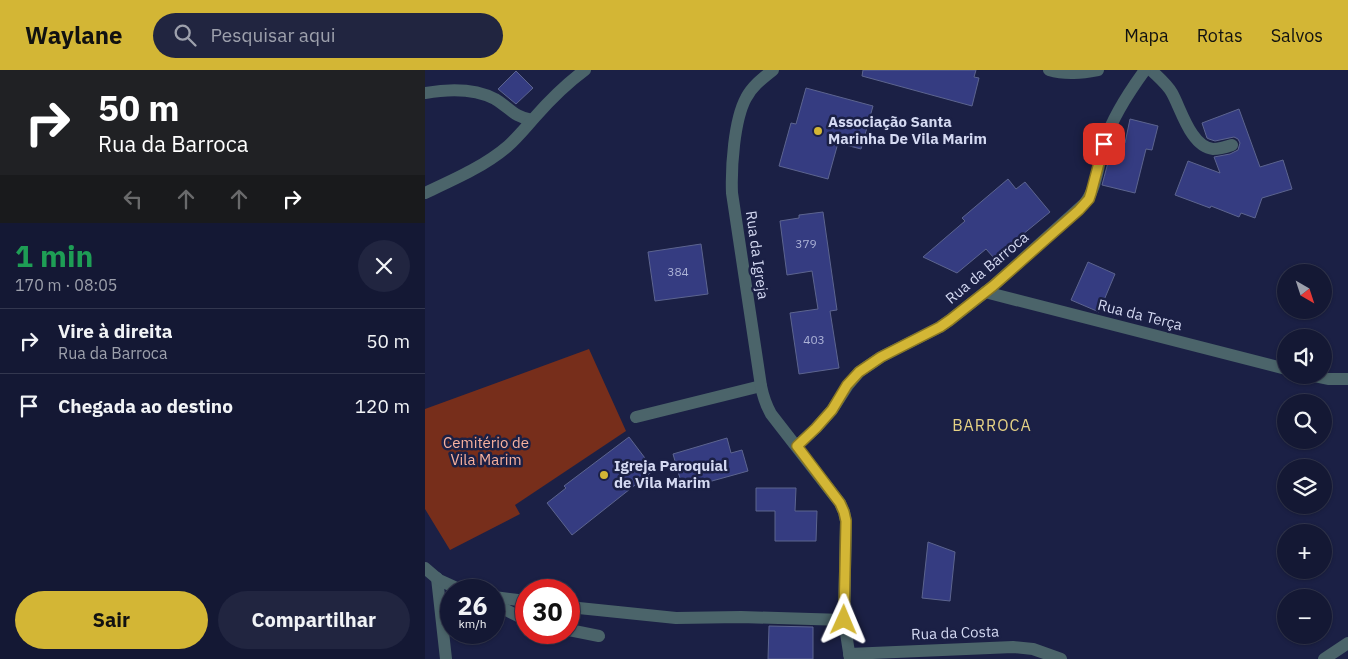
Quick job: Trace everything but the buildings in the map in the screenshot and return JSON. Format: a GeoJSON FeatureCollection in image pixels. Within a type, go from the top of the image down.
{"type":"FeatureCollection","features":[{"type":"Feature","properties":{"kind":"street"},"geometry":{"type":"LineString","coordinates":[[425,193],[495,156],[517,137],[566,85],[585,70]]}},
{"type":"Feature","properties":{"kind":"street","name":"Rua da Igreja"},"geometry":{"type":"LineString","coordinates":[[773,70],[752,89],[743,105],[737,127],[732,169],[733,203],[761,386],[767,406],[771,414],[840,503],[844,512],[846,521],[844,620],[850,657]]}},
{"type":"Feature","properties":{"kind":"street"},"geometry":{"type":"LineString","coordinates":[[1049,70],[1071,74],[1098,70]]}},
{"type":"Feature","properties":{"kind":"street","name":"Rua da Barroca"},"geometry":{"type":"LineString","coordinates":[[797,446],[832,410],[847,385],[859,372],[881,357],[950,320],[1079,210],[1089,199],[1108,132],[1123,103],[1145,70]]}},
{"type":"Feature","properties":{"kind":"street"},"geometry":{"type":"LineString","coordinates":[[1151,70],[1171,92],[1192,133],[1201,145],[1213,149],[1232,145]]}},
{"type":"Feature","properties":{"kind":"street"},"geometry":{"type":"LineString","coordinates":[[425,93],[460,91],[478,93],[496,100],[517,115],[532,120]]}},
{"type":"Feature","properties":{"kind":"street","name":"Rua da Terça"},"geometry":{"type":"LineString","coordinates":[[985,292],[1277,368]]}},
{"type":"Feature","properties":{"kind":"street"},"geometry":{"type":"LineString","coordinates":[[1332,379],[1348,379]]}},
{"type":"Feature","properties":{"kind":"street"},"geometry":{"type":"LineString","coordinates":[[636,417],[761,386]]}},
{"type":"Feature","properties":{"kind":"street"},"geometry":{"type":"LineString","coordinates":[[425,568],[440,580]]}},
{"type":"Feature","properties":{"kind":"street"},"geometry":{"type":"LineString","coordinates":[[437,578],[447,659]]}},
{"type":"Feature","properties":{"kind":"street"},"geometry":{"type":"LineString","coordinates":[[580,607],[676,618],[741,617],[844,620]]}},
{"type":"Feature","properties":{"kind":"street"},"geometry":{"type":"LineString","coordinates":[[580,632],[599,636]]}},
{"type":"Feature","properties":{"kind":"street"},"geometry":{"type":"LineString","coordinates":[[1324,659],[1348,643]]}},
{"type":"Feature","properties":{"kind":"street","name":"Rua da Costa"},"geometry":{"type":"LineString","coordinates":[[850,657],[1013,647],[1033,649],[1061,659]]}},
{"type":"Feature","properties":{"kind":"green space","name":"Cemitério de Vila Marim"},"geometry":{"type":"Polygon","coordinates":[[[589,349],[626,431],[515,505],[520,514],[450,550],[425,509],[425,409],[589,349]]]}},
{"type":"Feature","properties":{"kind":"place","name":"Associação Santa Marinha De Vila Marim"},"geometry":{"type":"Point","coordinates":[818,131]}},
{"type":"Feature","properties":{"kind":"place","name":"Igreja Paroquial de Vila Marim"},"geometry":{"type":"Point","coordinates":[604,475]}},
{"type":"Feature","properties":{"kind":"district","name":"BARROCA"},"geometry":{"type":"Point","coordinates":[992,425]}},
{"type":"Feature","properties":{"kind":"route"},"geometry":{"type":"LineString","coordinates":[[844,620],[846,521],[844,512],[840,503],[797,446],[832,410],[847,385],[859,372],[872,362],[950,320],[993,286],[1079,210],[1089,199],[1104,144]]}}]}
